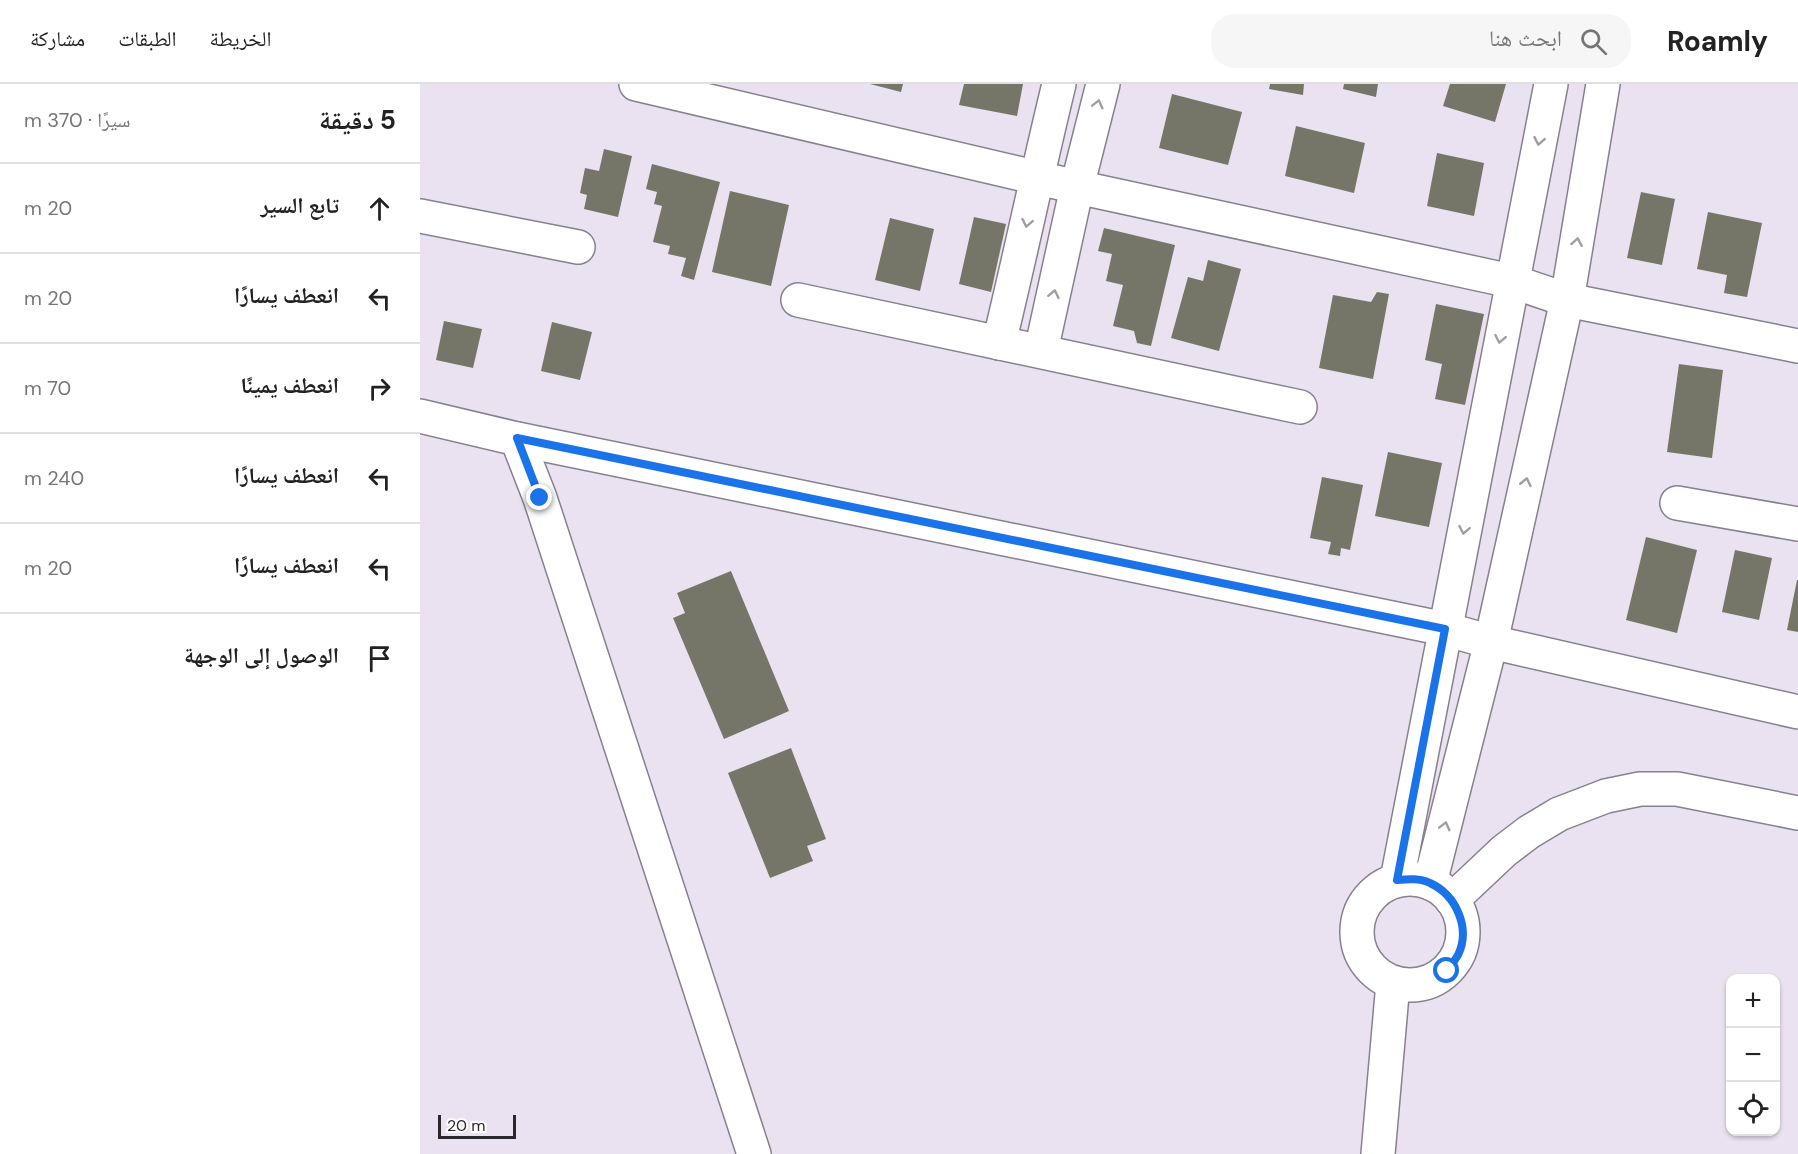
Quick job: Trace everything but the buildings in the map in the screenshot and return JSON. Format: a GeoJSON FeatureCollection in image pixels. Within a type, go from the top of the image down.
{"type":"FeatureCollection","features":[{"type":"Feature","properties":{"kind":"street"},"geometry":{"type":"LineString","coordinates":[[636,84],[1077,187],[1511,281],[1567,300],[1798,346]]}},
{"type":"Feature","properties":{"kind":"street"},"geometry":{"type":"LineString","coordinates":[[999,343],[1059,84]]}},
{"type":"Feature","properties":{"kind":"street"},"geometry":{"type":"LineString","coordinates":[[1041,351],[1077,187],[1103,84]]}},
{"type":"Feature","properties":{"kind":"street"},"geometry":{"type":"LineString","coordinates":[[1397,880],[1511,281],[1551,84]]}},
{"type":"Feature","properties":{"kind":"street"},"geometry":{"type":"LineString","coordinates":[[1441,891],[1491,642],[1567,300],[1603,84]]}},
{"type":"Feature","properties":{"kind":"street"},"geometry":{"type":"LineString","coordinates":[[420,216],[578,247]]}},
{"type":"Feature","properties":{"kind":"street"},"geometry":{"type":"LineString","coordinates":[[798,300],[1300,407]]}},
{"type":"Feature","properties":{"kind":"street"},"geometry":{"type":"LineString","coordinates":[[420,416],[517,438],[1445,629],[1491,642],[1798,712]]}},
{"type":"Feature","properties":{"kind":"street"},"geometry":{"type":"LineString","coordinates":[[517,438],[540,498],[754,1154]]}},
{"type":"Feature","properties":{"kind":"street"},"geometry":{"type":"LineString","coordinates":[[1677,503],[1798,524]]}},
{"type":"Feature","properties":{"kind":"street"},"geometry":{"type":"LineString","coordinates":[[1441,891],[1559,814],[1606,796],[1640,789],[1677,789],[1798,813]]}},
{"type":"Feature","properties":{"kind":"street"},"geometry":{"type":"LineString","coordinates":[[1414,879],[1441,891],[1461,917],[1463,936],[1458,955],[1447,971],[1431,982],[1412,986],[1393,983],[1376,974],[1363,959],[1357,940],[1358,920],[1365,902],[1379,888],[1397,880],[1414,879]]}},
{"type":"Feature","properties":{"kind":"street"},"geometry":{"type":"LineString","coordinates":[[1378,1154],[1393,983]]}},
{"type":"Feature","properties":{"kind":"route"},"geometry":{"type":"LineString","coordinates":[[540,498],[517,438],[1445,629],[1397,880],[1414,879],[1430,883],[1452,900],[1461,917],[1463,936],[1458,955],[1447,971]]}}]}
